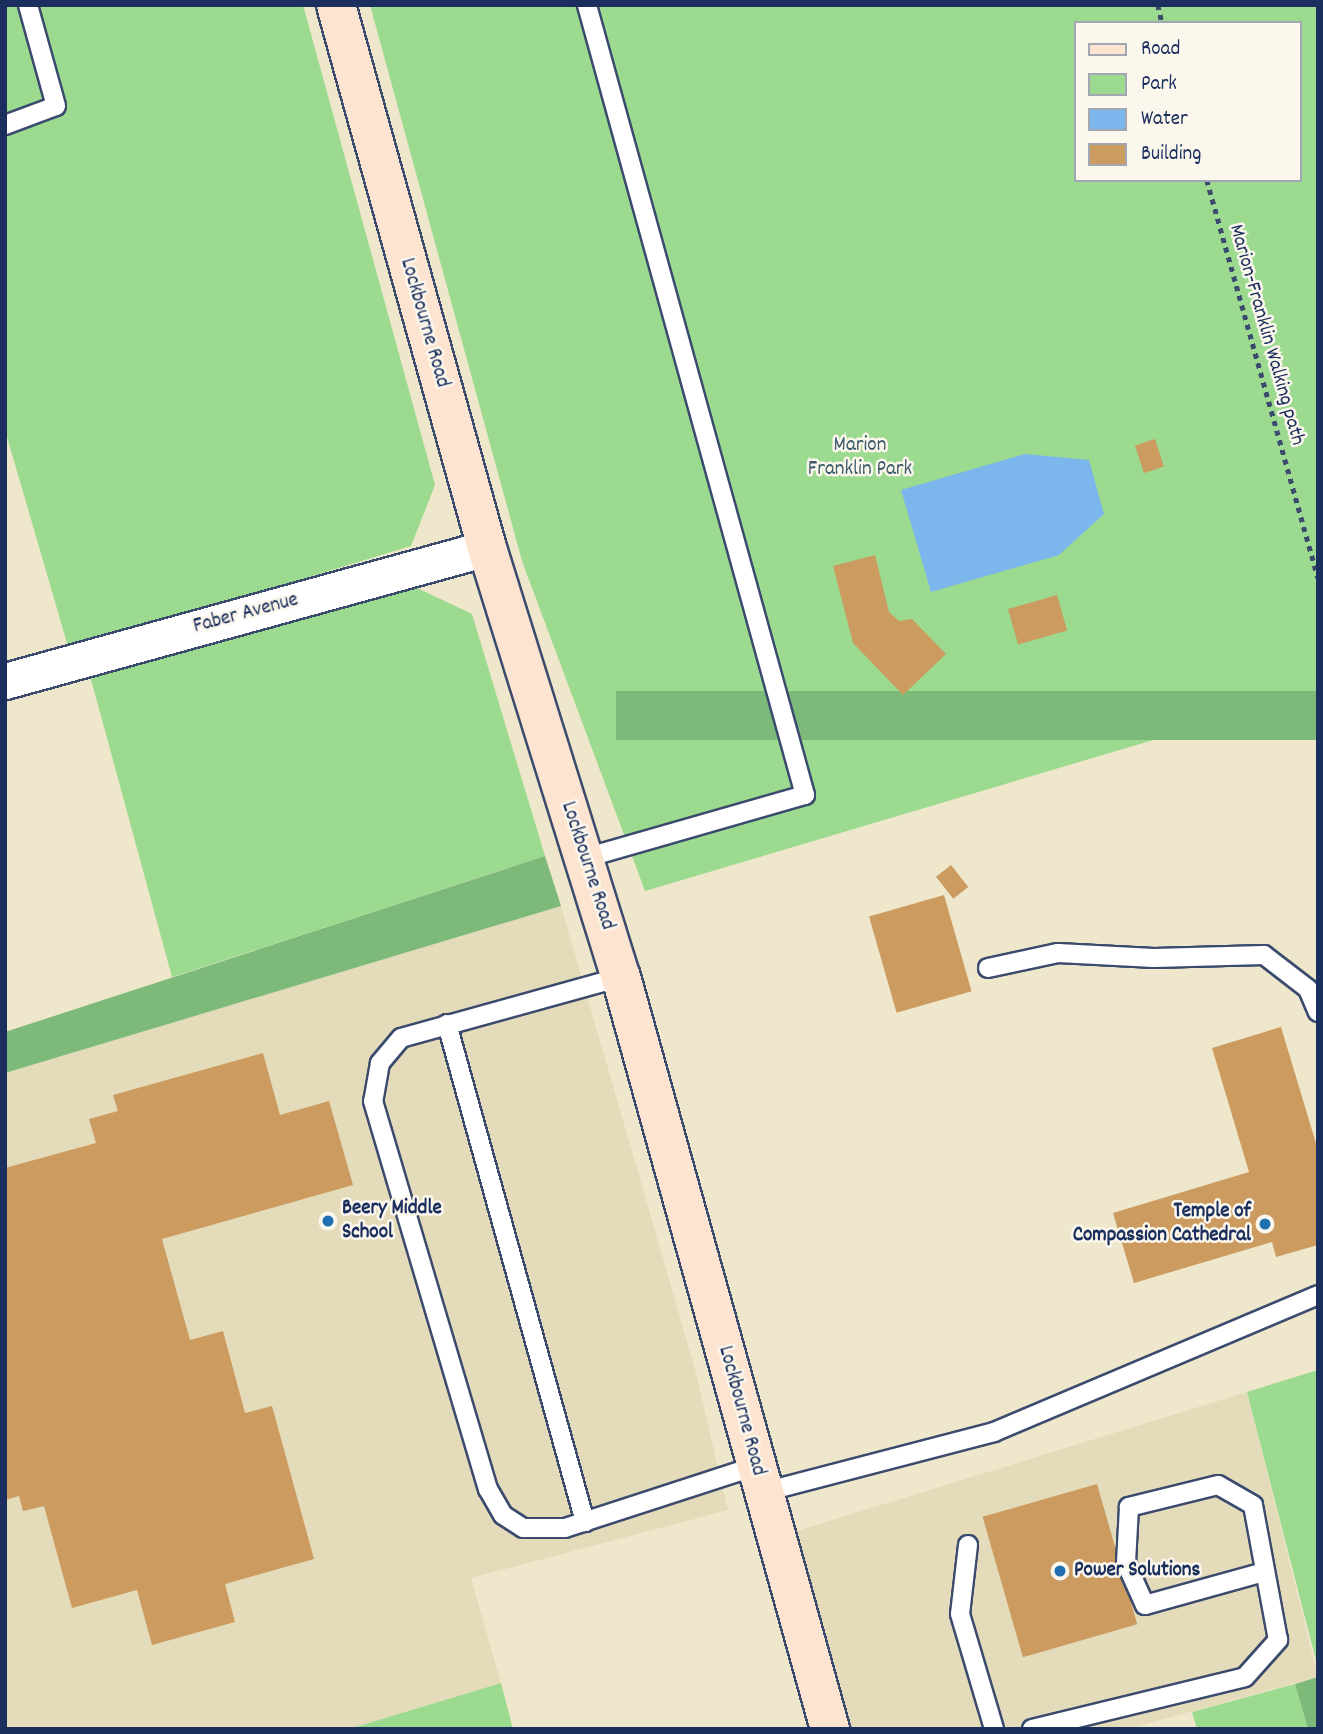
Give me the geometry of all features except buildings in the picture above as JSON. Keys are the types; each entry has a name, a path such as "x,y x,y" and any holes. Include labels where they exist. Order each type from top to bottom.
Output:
{"main road":[{"name":"Lockbourne Road","path":"336,5 487,548 621,977 830,1729"}],"street":[{"name":"Faber Avenue","path":"5,681 487,548"}],"lane":[{"path":"5,125 56,106 28,5"},
{"path":"584,858 805,795 587,5"},
{"path":"988,968 1058,953 1154,958 1264,955 1308,989 1318,1012"},
{"path":"621,977 401,1038 380,1063 373,1101 488,1489 503,1515 523,1528 565,1528 760,1479 994,1432 1318,1295"},
{"path":"447,1024 585,1522"},
{"path":"1032,1729 1245,1676 1278,1640 1253,1505 1218,1485 1129,1507 1126,1563 1145,1605 1264,1572"},
{"path":"968,1545 960,1614 994,1729"}],"path":[{"name":"Marion-Franklin Walking path","path":"1207,182 1318,578"}],"shaded area":[{"name":"Beery Middle School","path":"561,906 695,1369 728,1510 471,1578 501,1683 349,1729 5,1729 5,1073"},
{"path":"1247,1392 1318,1677 1127,1729 831,1729 774,1538"}],"green space":[{"path":"5,5 303,5 435,485 411,546 69,650 5,430"},
{"name":"Marion Franklin Park","path":"370,5 1318,5 1318,691 645,891 522,561"},
{"path":"415,587 472,614 545,856 172,977 89,672"},
{"path":"616,691 1318,691 1318,740 616,740"},
{"path":"545,856 561,906 5,1073 5,1032"},
{"path":"1318,1370 1318,1668 1247,1392"},
{"path":"1318,1677 1318,1729 1308,1729 1295,1684"},
{"path":"501,1683 513,1729 349,1729"},
{"path":"1295,1684 1308,1729 1197,1729 1192,1712"}],"water":[{"path":"1025,454 1089,460 1104,514 1059,555 931,592 901,490"}],"place":[{"name":"Beery Middle School","path":"328,1221"},
{"name":"Temple of Compassion Cathedral","path":"1265,1224"},
{"name":"Power Solutions","path":"1060,1571"}]}
